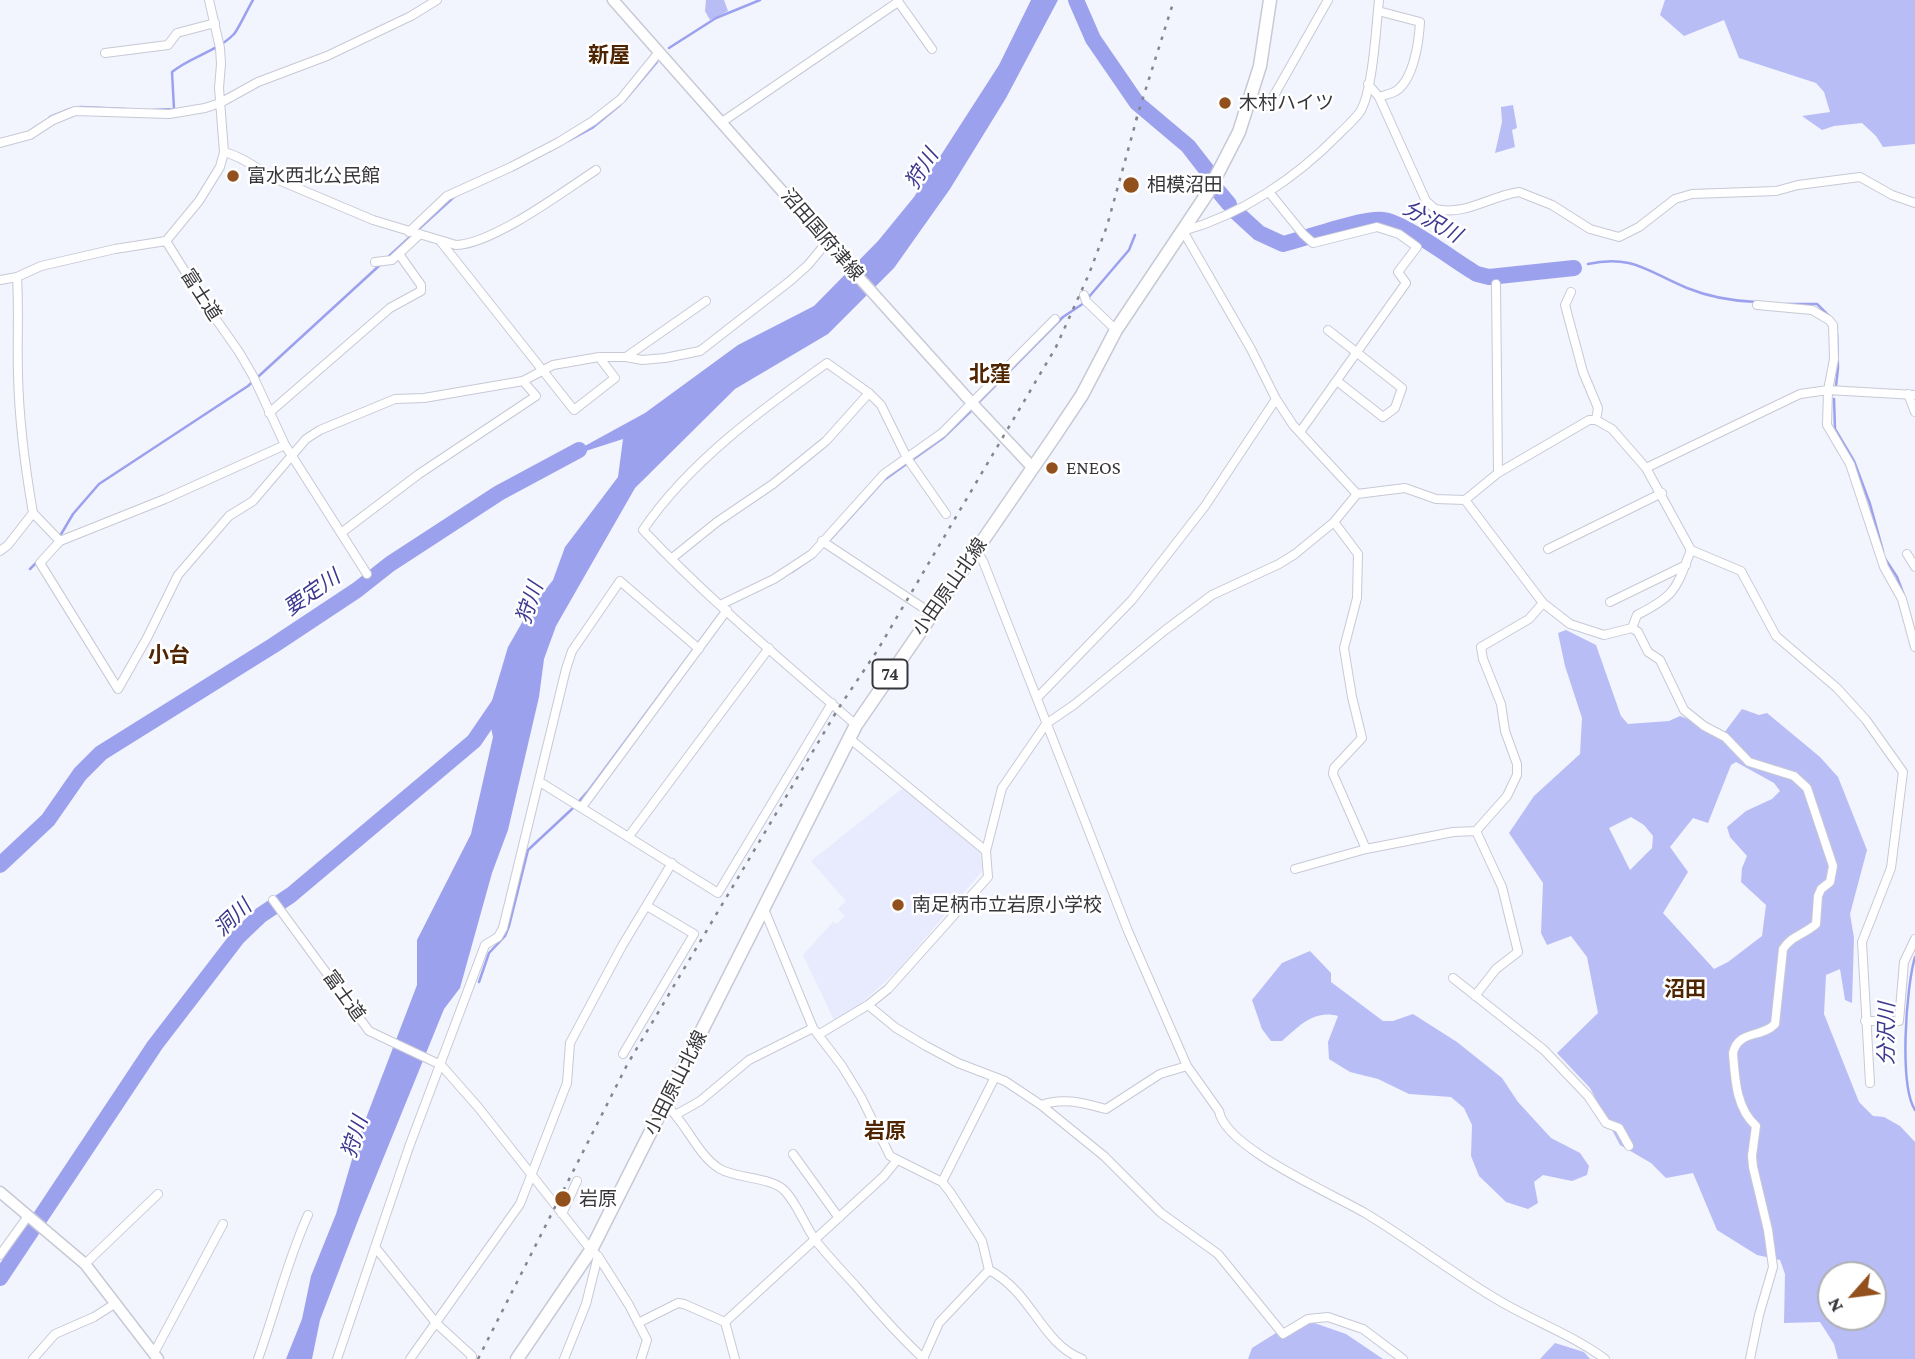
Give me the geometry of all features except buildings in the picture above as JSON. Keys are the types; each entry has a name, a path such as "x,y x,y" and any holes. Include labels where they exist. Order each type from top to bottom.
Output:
{"main road":[{"name":"沼田国府津線","path":"613,0 827,242 1033,468"},
{"name":"小田原山北線","path":"517,1359 594,1253 665,1104 856,725 1082,395 1116,330 1207,194 1239,132 1250,102 1260,66 1270,0"},
{"path":"0,1192 85,1264 153,1356"}],"street":[{"path":"0,280 17,277 41,266 115,249 166,241 199,201 219,167 224,152 219,44 209,0"},
{"path":"0,143 30,135 52,120 75,111 169,114 220,103 258,82 327,56 381,31 437,0"},
{"path":"1250,102 1268,106 1328,0"},
{"path":"1357,494 1300,432 1276,399 1251,349 1183,231 1201,226 1269,192 1307,166 1360,111 1368,84 1379,0"},
{"path":"722,122 897,1 932,49"},
{"path":"1378,11 1420,22 1418,52 1414,62 1397,90 1379,97"},
{"path":"105,53 168,45 177,33 215,23"},
{"path":"410,232 447,195 511,167 593,121 621,99 659,52"},
{"path":"1368,84 1379,97 1426,201 1435,209 1443,211 1469,208 1519,192 1552,205 1590,229 1619,236 1639,227 1675,200 1692,194 1776,191 1860,177 1892,195 1915,203"},
{"path":"224,152 239,156 276,179 373,220 441,242 469,244 536,211 596,170"},
{"path":"1269,192 1313,243 1377,228 1399,234 1417,247 1398,272 1406,283 1300,432"},
{"path":"375,262 392,260 420,234"},
{"name":"富士道","path":"166,241 239,352 285,445 367,575"},
{"path":"441,242 574,410 615,379 599,357"},
{"path":"285,445 165,499 60,541 40,563 118,689 178,575 229,516 253,501 306,439 320,430 395,400 424,398 523,381 553,365 599,357 642,360 665,358 700,351 790,281 827,242"},
{"path":"269,413 390,308 421,291 421,285 399,254"},
{"path":"17,277 18,372 23,457 33,513 60,541"},
{"path":"1496,285 1498,473"},
{"path":"1570,292 1565,305 1583,372 1598,408 1595,420"},
{"path":"1084,295 1086,301 1116,330"},
{"path":"626,357 706,301"},
{"path":"1757,305 1812,310 1829,320 1835,336 1828,390 1827,425 1850,464 1884,567 1902,599 1915,647"},
{"path":"582,807 699,649 723,608 795,567 812,554 884,474 942,433 1055,319"},
{"path":"1328,330 1402,388 1395,408 1383,417 1337,381"},
{"path":"856,725 723,608 643,530 656,510 747,422 827,363 869,393 881,405 907,458 946,514"},
{"path":"341,533 419,474 536,396 523,381"},
{"path":"1646,468 1800,394 1828,390 1912,395 1915,412"},
{"path":"671,559 826,442 869,393"},
{"path":"1037,698 1132,600 1205,506 1276,399"},
{"path":"677,1114 700,1101 749,1060 868,1005 888,989 988,877 986,851 1002,788 1046,724 1075,704 1164,631 1212,595 1279,564 1335,522 1357,494 1405,488 1436,499 1465,500 1498,473 1589,420 1595,420 1612,429 1646,468 1691,550 1741,571 1776,636 1838,688 1866,720 1903,772 1891,868 1862,942 1870,1083"},
{"path":"1548,549 1662,493"},
{"path":"1465,500 1544,603 1570,624 1587,630 1604,635 1632,628 1638,632 1648,652 1660,660 1684,710 1704,726 1725,737 1749,762 1794,776 1801,781 1807,789 1833,866 1830,881 1818,896 1816,924 1787,942 1780,957 1775,1024 1769,1030 1751,1033 1734,1045 1741,1104 1747,1118 1756,1126 1753,1167 1768,1230 1773,1267 1750,1359"},
{"path":"0,551 8,545 33,513"},
{"path":"1335,522 1358,554 1357,598 1344,648 1362,738 1334,768 1333,774 1366,849"},
{"path":"822,541 931,613"},
{"path":"975,549 983,561 1128,931 1187,1066 1219,1111 1220,1118 1273,1165 1365,1213 1481,1290 1605,1359"},
{"path":"1632,628 1637,615 1656,605 1675,589 1691,550"},
{"path":"1907,554 1915,567"},
{"path":"1610,602 1686,565"},
{"path":"337,1359 440,1064 485,945 498,937 503,928 572,651 620,581 699,649"},
{"path":"1295,869 1366,849 1453,832 1476,831 1507,796 1517,775 1517,764 1505,731 1501,704 1481,647 1529,620 1544,603"},
{"path":"629,836 769,648"},
{"path":"540,782 718,893 832,704"},
{"path":"849,738 986,851"},
{"path":"1475,996 1496,969 1518,952 1502,887 1476,831"},
{"path":"410,1359 480,1257 512,1218 567,1083 570,1043 672,863"},
{"name":"富士道","path":"273,900 369,1031 440,1064 478,1107 594,1253 638,1323"},
{"path":"623,1054 694,934 647,906"},
{"path":"764,909 816,1031 861,1097 890,1156 942,1182 982,1241 989,1270 1003,1278 1020,1294 1060,1348 1082,1359"},
{"path":"1865,1021 1899,1021 1904,962 1915,939"},
{"path":"1453,978 1544,1050 1588,1096 1606,1123 1619,1128 1629,1146"},
{"path":"868,1005 896,1028 926,1046 958,1063 1005,1081 1041,1105 1104,1156 1161,1213 1218,1254 1283,1334 1308,1319 1328,1317 1363,1329 1403,1359"},
{"path":"1041,1105 1054,1100 1073,1100 1106,1109 1160,1074 1187,1066"},
{"path":"942,1182 995,1077"},
{"path":"665,1104 677,1114 692,1138 720,1169 785,1190 815,1240 923,1359 939,1323 989,1270"},
{"path":"793,1154 839,1218"},
{"path":"725,1322 884,1176 897,1160"},
{"path":"562,1214 578,1181"},
{"path":"85,1264 158,1194"},
{"path":"258,1359 308,1215"},
{"path":"0,1255 28,1216"},
{"path":"153,1356 223,1224"},
{"path":"375,1247 436,1323 472,1356 471,1359"},
{"path":"564,1359 586,1304 594,1253"},
{"path":"33,1359 55,1334 94,1317 116,1303"},
{"path":"641,1359 647,1344 638,1323 677,1303 725,1322"},
{"path":"725,1322 735,1359"}],"shaded area":[{"path":"706,0 724,0 728,11 710,20 705,11"},
{"path":"1031,0 1058,0 1006,98 950,189 894,268 828,334 735,389 635,488 556,626 544,659 539,697 508,830 492,873 460,988 444,1009 359,1218 320,1320 312,1359 286,1359 302,1319 311,1276 336,1214 358,1139 417,985 417,940 471,834 493,737 488,714 508,647 528,612 553,580 565,547 618,477 623,439 561,459 645,413 738,345 814,306 878,241 914,197 999,65"},
{"path":"1665,0 1915,0 1915,144 1883,147 1862,123 1822,130 1802,116 1830,112 1824,92 1816,83 1739,58 1724,20 1684,36 1660,15"},
{"path":"1513,105 1517,128 1512,130 1515,147 1495,153 1502,122 1501,107"},
{"path":"1566,630 1596,645 1621,716 1628,724 1669,721 1680,716 1724,733 1742,709 1759,715 1767,713 1820,757 1838,777 1867,850 1850,914 1854,938 1852,1003 1845,1000 1840,969 1826,975 1824,1014 1859,1102 1873,1116 1884,1117 1900,1126 1915,1142 1915,1359 1838,1359 1834,1344 1826,1331 1887,1331 1887,1261 1817,1261 1817,1322 1784,1323 1785,1274 1780,1260 1757,1255 1717,1230 1693,1173 1666,1178 1651,1163 1620,1145 1590,1088 1557,1053 1598,1013 1587,957 1571,936 1547,945 1541,933 1543,883 1509,833 1534,796 1580,754 1582,718 1565,666 1558,633","holes":["1736,762 1774,783 1780,791 1772,799 1746,811 1727,827 1730,837 1747,856 1742,868 1741,882 1766,905 1762,936 1728,962 1714,969 1663,913 1688,872 1670,847 1693,818 1708,823 1731,765","1631,817 1644,825 1653,836 1652,848 1630,870 1609,828"]},
{"name":"南足柄市立岩原小学校","path":"903,788 980,852 983,870 897,971 857,1007 834,1020 803,955 833,922 837,924 845,916 838,909 846,901 811,861"},
{"path":"1310,951 1331,973 1331,982 1383,1021 1393,1021 1413,1014 1457,1042 1502,1078 1518,1102 1551,1138 1580,1153 1589,1166 1587,1175 1572,1181 1543,1175 1534,1182 1538,1203 1528,1209 1506,1202 1479,1176 1471,1156 1472,1125 1464,1108 1451,1097 1409,1094 1378,1079 1350,1072 1329,1059 1328,1042 1338,1016 1329,1014 1314,1017 1282,1041 1271,1041 1262,1029 1252,1000 1282,963"},
{"path":"1300,1318 1346,1334 1383,1359 1248,1359 1252,1348"},
{"path":"1555,1343 1584,1352 1590,1359 1540,1359"}],"waterway":[{"path":"153,110 174,109 172,72 227,40 236,32 253,0"},
{"path":"669,48 716,18 760,0"},
{"name":"分沢川","path":"1076,0 1093,39 1137,103 1188,146 1209,173"},
{"path":"625,100 657,62"},
{"path":"568,141 592,128 620,105"},
{"path":"80,107 126,109"},
{"path":"50,117 70,109"},
{"path":"513,170 553,149"},
{"name":"分沢川","path":"1219,192 1229,204"},
{"path":"388,257 455,196"},
{"name":"分沢川","path":"1236,212 1259,233 1283,244 1348,225 1383,220 1404,228 1477,274 1489,277 1574,268"},
{"path":"1088,298 1129,250 1135,235"},
{"name":"分沢川","path":"1588,264 1617,261 1628,263 1704,294 1729,300 1756,302"},
{"path":"60,536 73,514 99,484 248,386 381,264"},
{"path":"977,404 1063,317 1084,303"},
{"name":"分沢川","path":"1787,304 1817,304 1831,318"},
{"name":"分沢川","path":"1836,386 1837,334"},
{"name":"分沢川","path":"1834,399 1835,429 1854,461 1883,551"},
{"path":"829,541 884,480 943,438 973,409"},
{"name":"要定川","path":"0,865 48,820 80,774 101,753 274,645 357,590 390,564 499,493 579,450"},
{"name":"分沢川","path":"1884,557 1897,577 1905,598"},
{"path":"792,572 812,558"},
{"path":"30,569 37,562"},
{"path":"479,982 489,953 505,936 509,926 528,850 589,790 722,611"},
{"name":"洞川","path":"0,1278 155,1045 238,937 261,915 291,895 474,741 500,703"},
{"name":"分沢川","path":"1915,957 1909,990 1906,1035 1907,1080 1915,1110"}],"railway":[{"path":"1136,120 1174,0"},
{"path":"478,1359 627,1065 838,709 877,651 1056,347 1107,226 1138,114"}],"place":[{"name":"木村ハイツ","path":"1225,103"},
{"name":"富水西北公民館","path":"233,176"},
{"name":"相模沼田","path":"1131,185"},
{"name":"ENEOS","path":"1052,468"},
{"name":"南足柄市立岩原小学校","path":"898,905"},
{"name":"岩原","path":"563,1199"}],"district":[{"name":"新屋","path":"609,56"},
{"name":"北窪","path":"990,375"},
{"name":"小台","path":"169,656"},
{"name":"沼田","path":"1685,990"},
{"name":"岩原","path":"885,1132"}],"water label":[{"name":"狩川","path":"922,169"},
{"name":"狩川","path":"530,603"},
{"name":"狩川","path":"355,1137"}]}
